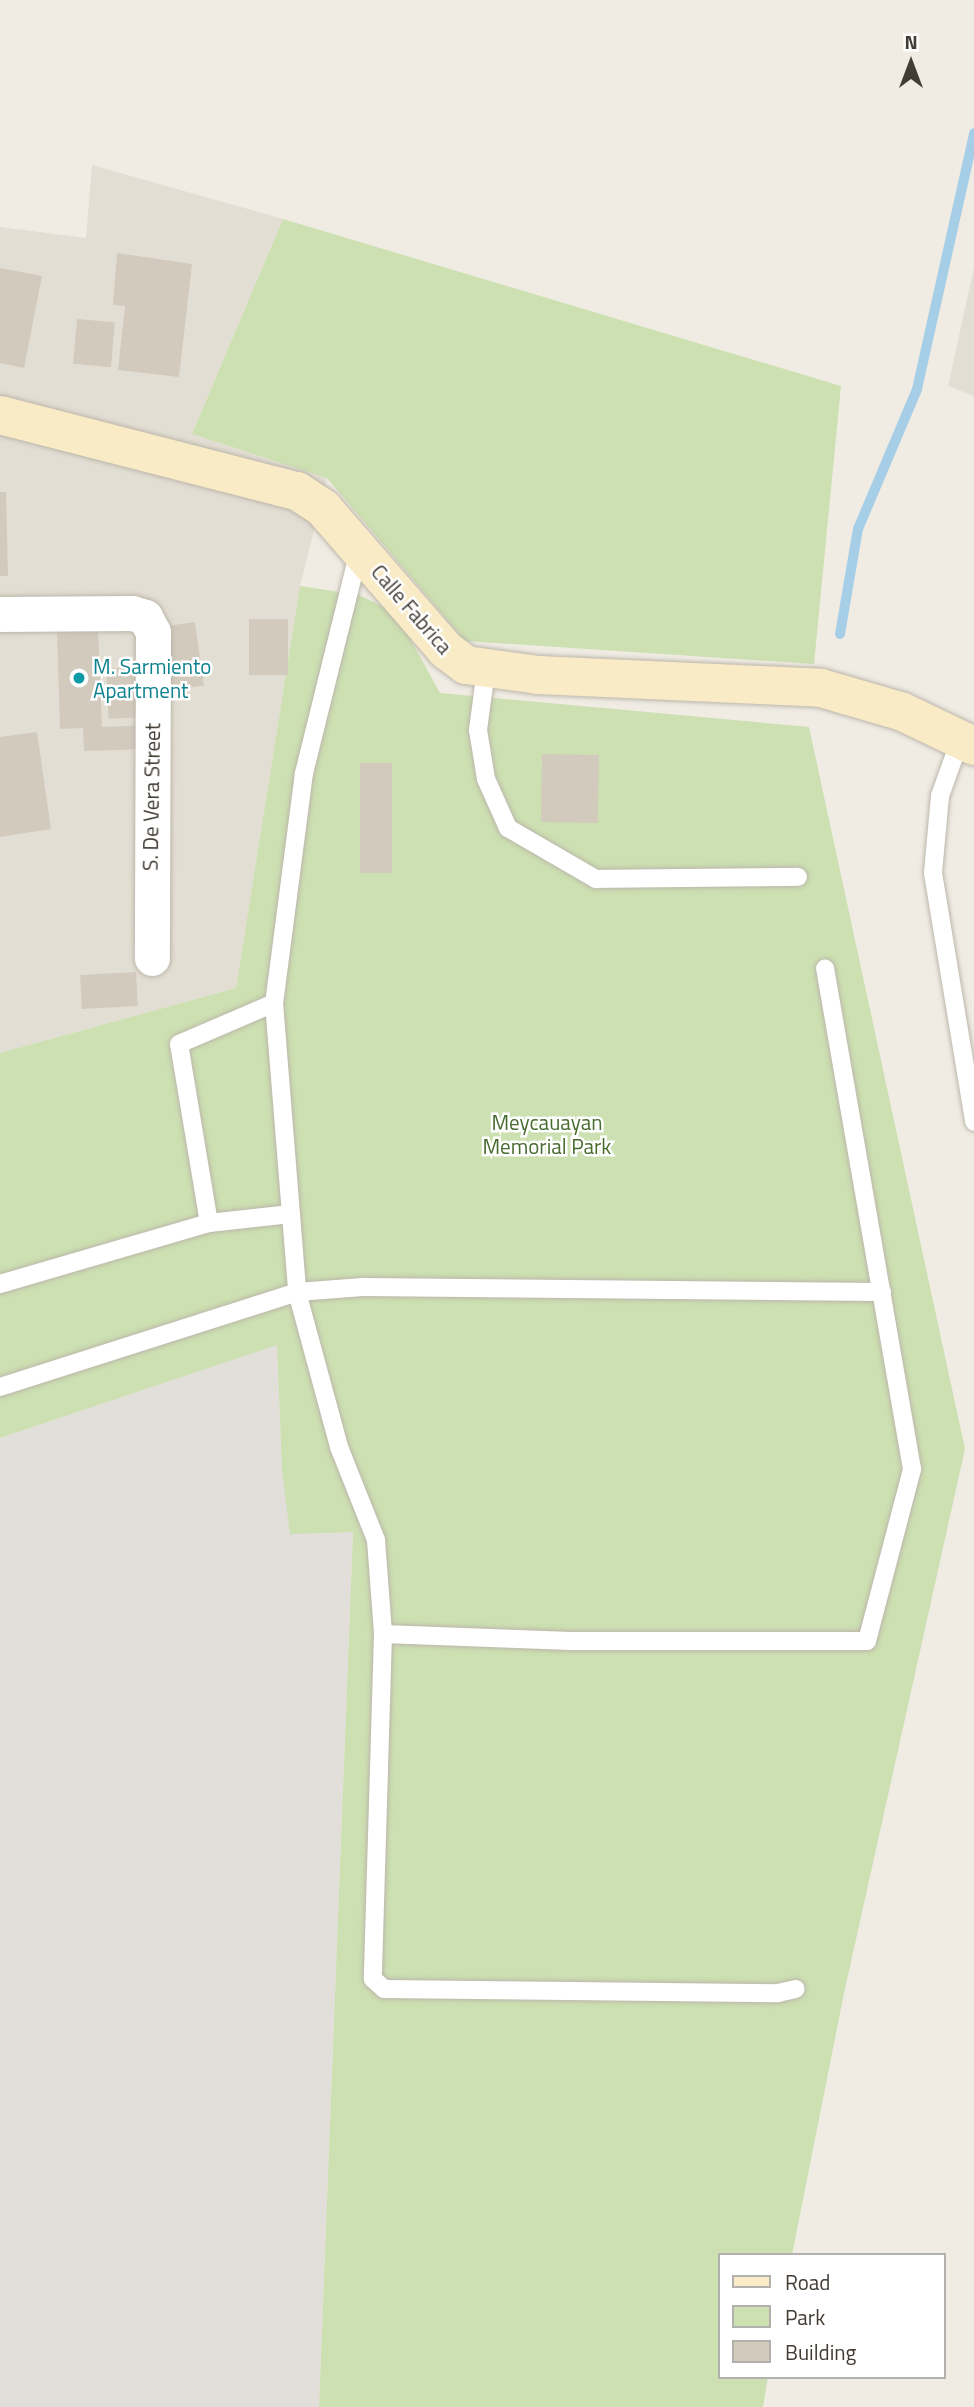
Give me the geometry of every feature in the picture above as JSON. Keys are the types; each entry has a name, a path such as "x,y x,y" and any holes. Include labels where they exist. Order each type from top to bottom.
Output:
{"street":[{"name":"Calle Fabrica","path":"0,415 297,491 323,508 446,650 466,666 485,670 821,688 903,712 967,743"},
{"name":"S. De Vera Street","path":"0,614 132,612 145,617 153,632 152,958"}],"lane":[{"path":"360,548 304,773 274,1003 297,1292 339,1447 376,1540 383,1634 370,1963 373,1979 384,1989 778,1993 796,1989"},
{"path":"485,670 478,730 486,779 508,828 596,879 798,877"},
{"path":"967,743 940,796 933,873 974,1122"},
{"path":"383,1634 571,1641 867,1642 912,1469 825,968"},
{"path":"209,1223 178,1044 274,1003"},
{"path":"0,1284 209,1223 291,1214"},
{"path":"0,1387 297,1292 363,1287 883,1292"}],"shaded area":[{"path":"92,165 283,219 192,434 327,478 300,586 236,988 0,1053 0,227 86,238"},
{"path":"974,267 974,396 948,386"},
{"path":"277,1344 282,1470 353,1531 319,2407 0,2407 0,1438"}],"green space":[{"path":"283,219 841,386 814,664 465,641 327,478 192,434"},
{"name":"Meycauayan Memorial Park","path":"300,586 359,595 396,613 440,693 809,727 965,1449 843,1998 792,2253 718,2253 718,2379 768,2379 763,2407 319,2407 353,1532 290,1534 282,1470 277,1345 0,1438 0,1053 236,988"}],"building":[{"path":"117,253 192,264 179,377 118,370 125,306 113,305"},
{"path":"0,268 42,276 24,368 0,363"},
{"path":"77,319 115,322 111,367 73,364"},
{"path":"0,492 6,492 8,576 0,576"},
{"path":"249,619 288,619 288,675 249,675"},
{"path":"195,622 204,685 170,690 161,627"},
{"name":"M. Sarmiento Apartment","path":"98,628 102,727 148,725 149,749 84,751 83,728 60,729 57,630"},
{"path":"141,667 144,717 109,719 106,669"},
{"path":"37,732 51,829 0,837 0,737"},
{"path":"542,754 599,755 598,823 541,822"},
{"path":"360,763 392,763 392,873 360,873"},
{"path":"136,972 138,1006 82,1009 80,975"}],"waterway":[{"path":"840,634 858,529 917,389 974,133"}],"place":[{"name":"M. Sarmiento Apartment","path":"79,678"}]}
